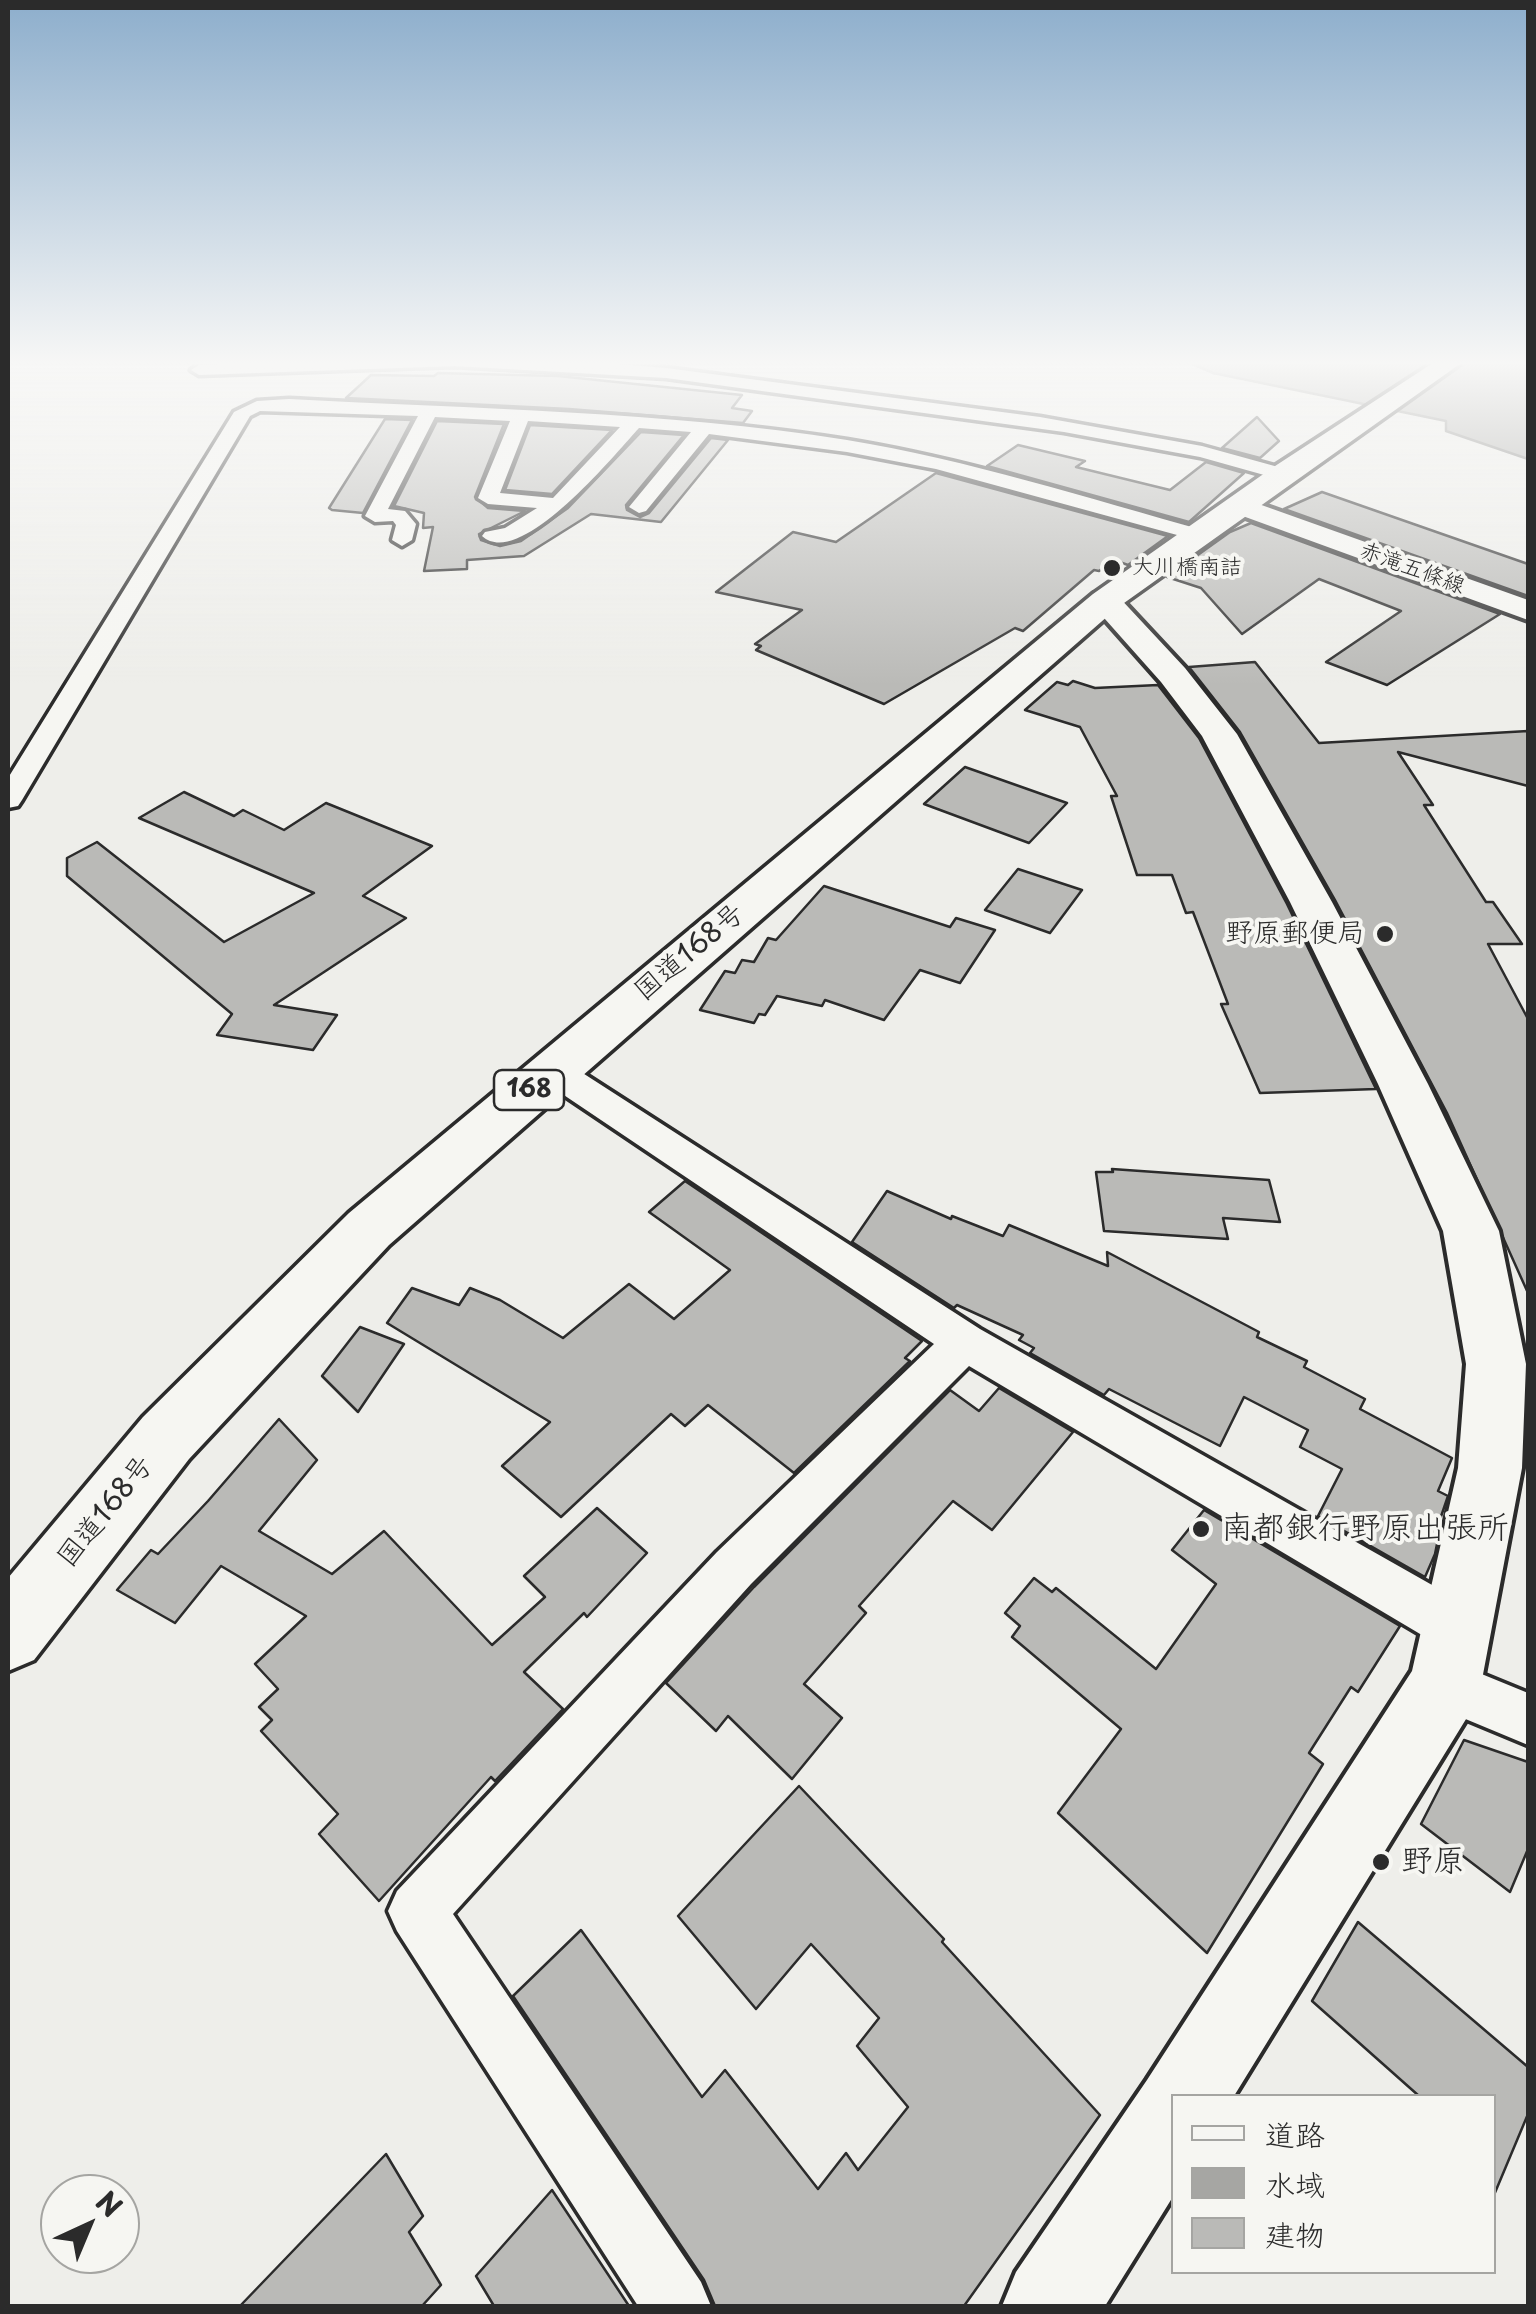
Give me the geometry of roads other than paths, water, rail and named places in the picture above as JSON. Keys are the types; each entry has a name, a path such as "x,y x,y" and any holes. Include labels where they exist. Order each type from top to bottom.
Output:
{"highway":[{"name":"国道168号","path":"8,1634 179,1424 370,1230 552,1070 1105,601 1291,469"}],"street":[{"path":"8,800 208,469"},
{"path":"399,469 375,516 398,516 406,524 402,540"},
{"path":"499,469 488,498 558,504"},
{"path":"492,536 510,534 558,504 591,469"},
{"path":"639,507 671,469"},
{"path":"941,469 1199,535"},
{"path":"1273,469 1286,472"},
{"name":"赤滝五條線","path":"1239,506 1528,611"},
{"path":"1105,601 1219,734 1387,1051 1471,1231 1496,1364 1490,1468 1452,1657 1185,2094"},
{"path":"552,1070 1452,1657 1528,1719"},
{"path":"677,2306 417,1911 734,1568 965,1342"},
{"path":"1050,2306 1171,2117"}],"place":[{"name":"大川橋南詰","path":"1112,568"},
{"name":"野原郵便局","path":"1385,934"},
{"name":"南都銀行野原出張所","path":"1201,1529"},
{"name":"野原","path":"1381,1862"}]}
